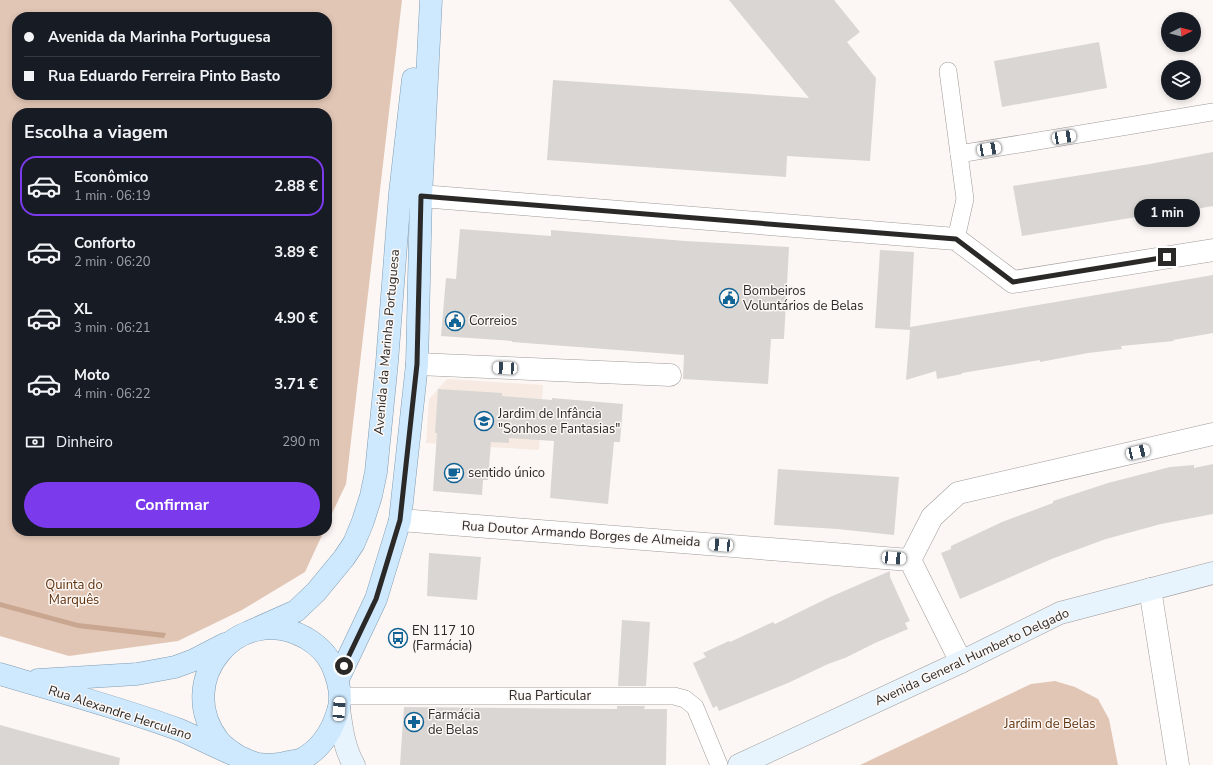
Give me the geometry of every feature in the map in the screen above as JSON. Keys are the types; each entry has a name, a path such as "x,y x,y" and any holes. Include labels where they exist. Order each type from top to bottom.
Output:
{"main road":[{"name":"Avenida da Marinha Portuguesa","path":"251,631 296,611 316,592 344,558 354,543 364,521 371,496 376,472 387,362 400,193 422,0"},
{"name":"Avenida da Marinha Portuguesa","path":"339,695 376,599 400,520 417,364 421,196 431,0"},
{"name":"Avenida General Humberto Delgado","path":"739,765 961,662 1060,613 1213,573"},
{"name":"Rua Alexandre Herculano","path":"0,674 174,728 238,756 259,764 281,765 302,759 319,746 332,729 339,695 329,659 314,643 295,632 273,628 251,631 232,641 216,657 206,678 203,700 208,722 220,742 238,756"},
{"path":"22,681 137,674 175,667 194,660 232,641"},
{"path":"339,695 343,737 349,757 354,765"},
{"path":"281,765 286,765"}],"street":[{"path":"421,196 956,239 1013,282 1213,250"},
{"path":"417,364 670,375"},
{"path":"961,662 910,560 932,517 958,493 1213,434"},
{"name":"Rua Doutor Armando Borges de Almeida","path":"400,520 910,560"},
{"path":"1150,589 1178,765"}],"lane":[{"path":"948,71 965,199 956,239"},
{"path":"959,154 1213,112"},
{"name":"Rua Particular","path":"339,695 674,696 685,699 695,707 719,765"}],"shaded area":[{"name":"Jardim de Infância \"Sonhos e Fantasias\"","path":"447,379 543,385 539,450 426,443 429,399"},
{"path":"0,602 78,623 166,633 164,638 78,628 0,607"}],"green space":[{"name":"Quinta do Marquês","path":"0,0 402,0 346,484 332,513 332,108 12,108 12,536 322,536 305,572 242,610 178,641 69,656 0,636"},
{"name":"Jardim de Belas","path":"1055,681 1075,687 1098,699 1109,719 1118,765 860,765 1031,684"}],"building":[{"path":"729,0 834,0 860,32 847,42 876,78 870,161 787,156 786,177 547,160 553,80 809,98"},
{"path":"1099,42 1107,88 1002,107 994,61"},
{"path":"1213,152 1213,206 1184,211 1184,209 1022,236 1013,186 1150,164"},
{"path":"460,229 551,236 551,230 685,241 789,247 784,339 771,339 768,384 683,379 684,355 441,336 446,278 456,279"},
{"path":"880,250 914,252 910,327 1213,275 1213,333 1173,340 1174,341 1121,346 1122,349 1088,353 1040,362 1040,360 962,373 937,379 936,371 906,380 910,330 875,328"},
{"path":"438,389 502,393 502,396 552,400 552,398 623,404 620,442 614,442 608,504 550,498 554,441 509,438 509,443 491,442 488,480 483,480 482,495 433,491"},
{"path":"1213,464 1213,514 1161,524 1106,539 1054,558 960,599 941,553 951,549 951,546 1002,522 1053,503 1053,501 1108,483 1170,467 1194,465 1194,468"},
{"path":"778,469 899,477 894,535 837,529 774,525"},
{"path":"429,553 481,557 477,600 427,596"},
{"path":"890,571 890,577 910,621 905,623 908,629 788,683 719,711 717,706 713,708 693,663 706,657 703,653 773,622 775,624 828,598"},
{"path":"622,620 650,622 646,686 618,686"},
{"path":"617,706 645,706 644,709 667,709 666,765 400,765 404,707 617,709"},
{"path":"0,725 120,758 119,765 0,765"}],"place":[{"name":"Bombeiros Voluntários de Belas","path":"729,298"},
{"name":"Correios","path":"455,321"},
{"name":"Jardim de Infância \"Sonhos e Fantasias\"","path":"484,421"},
{"name":"sentido único","path":"454,473"},
{"name":"EN 117 10 (Farmácia)","path":"398,638"},
{"name":"Farmácia de Belas","path":"414,722"}],"route":[{"path":"344,666 376,599 400,520 417,364 421,196 956,239 1013,282 1167,257"}]}
